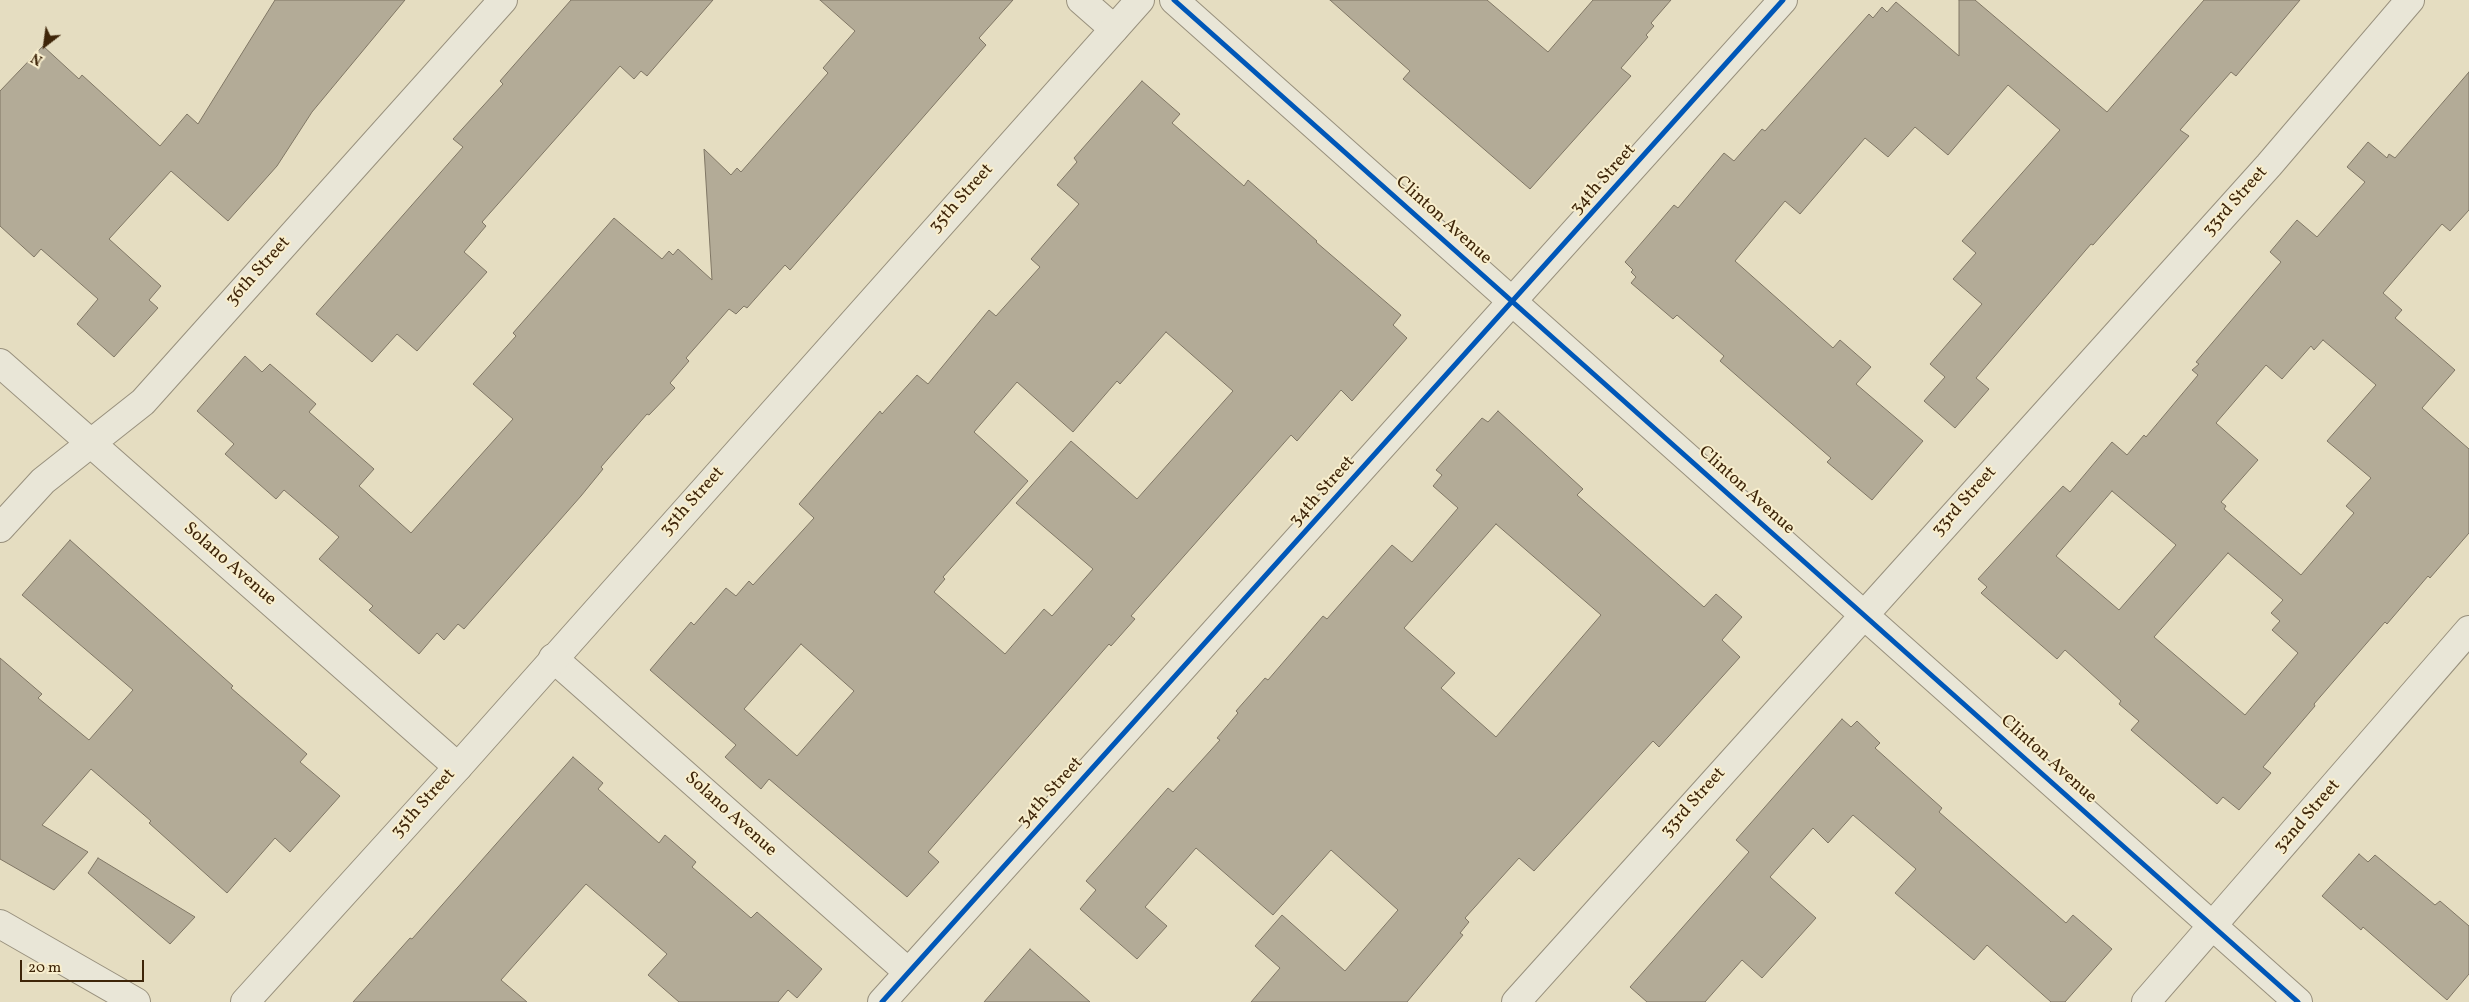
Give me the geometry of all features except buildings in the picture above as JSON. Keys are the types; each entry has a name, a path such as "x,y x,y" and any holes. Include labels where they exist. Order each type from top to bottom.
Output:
{"street":[{"name":"36th Street","path":"0,528 43,482 143,402 503,0"},
{"path":"1081,0 1114,29"},
{"name":"35th Street","path":"245,1002 458,767 1140,0"},
{"name":"Clinton Avenue","path":"1174,0 2298,1002"},
{"name":"34th Street","path":"882,1002 1783,0"},
{"name":"33rd Street","path":"1516,1002 2269,165 2410,0"},
{"name":"Solano Avenue","path":"0,363 458,767"},
{"name":"32nd Street","path":"2146,1002 2469,630"},
{"name":"Solano Avenue","path":"553,658 908,972"},
{"path":"0,924 136,1002"}],"cycle path":[{"path":"1174,0 2298,1002"},
{"path":"882,1002 1783,0"}]}
